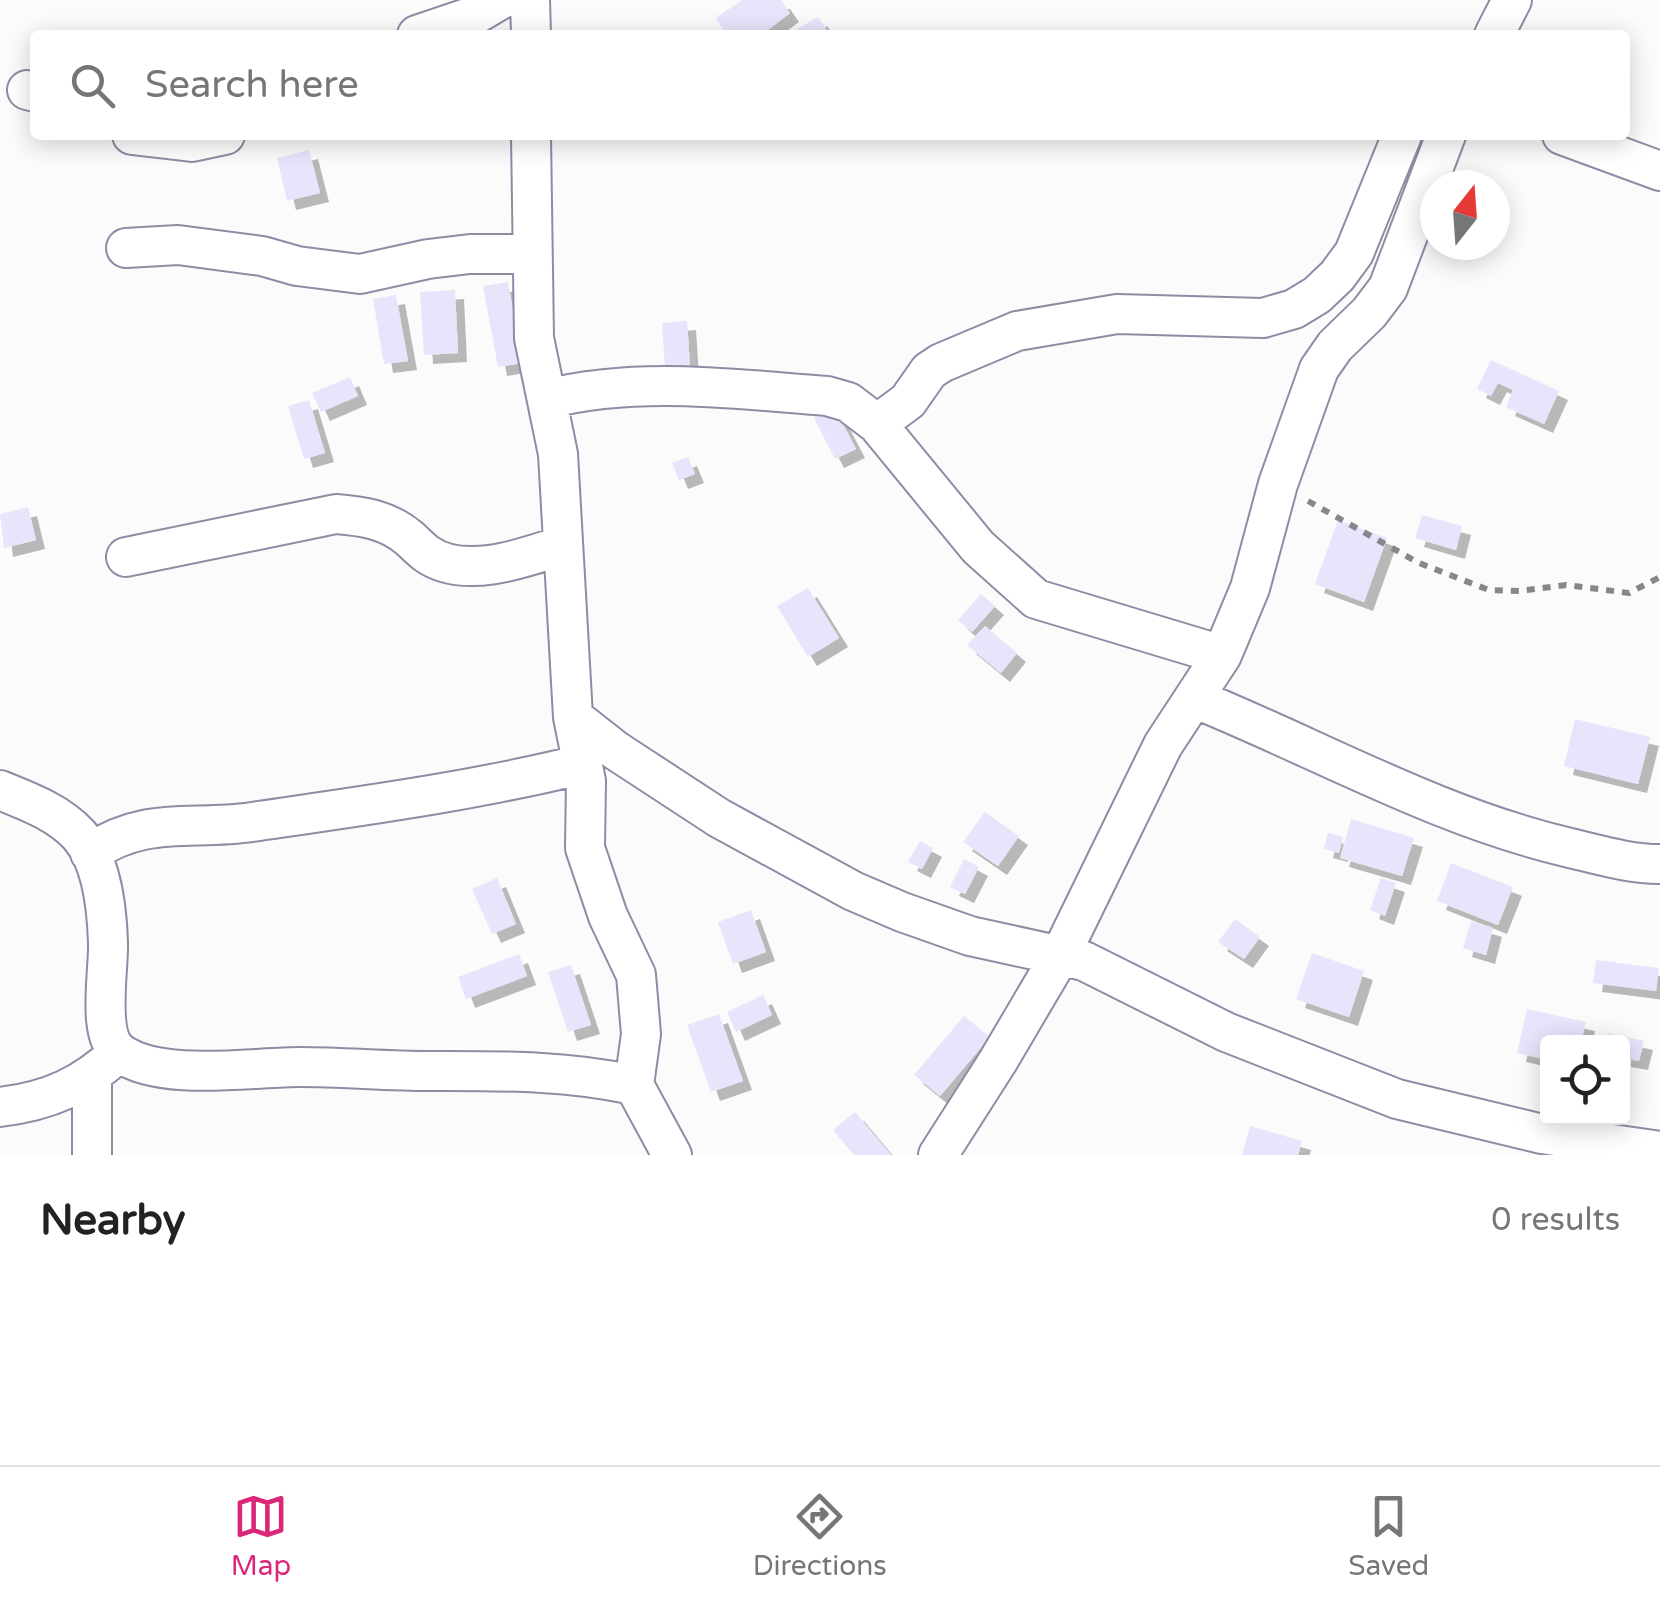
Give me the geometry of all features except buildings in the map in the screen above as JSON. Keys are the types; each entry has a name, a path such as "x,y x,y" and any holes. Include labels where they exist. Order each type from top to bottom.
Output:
{"street":[{"path":"432,30 473,16 500,0"},
{"path":"530,0 531,30"},
{"path":"1497,30 1512,0"},
{"path":"175,140 202,140"},
{"path":"530,140 535,351 558,454 574,717 586,801 585,848 608,916 636,975 641,1034 634,1085 672,1155"},
{"path":"877,424 908,402 929,371 1017,330 1117,314 1264,318 1294,310 1327,286 1354,253 1400,140"},
{"path":"938,1155 1061,954 1163,745 1222,655 1250,588 1278,484 1319,369 1388,288 1444,140"},
{"path":"1576,140 1660,171"},
{"path":"126,248 178,245 360,274 470,254 532,254"},
{"path":"547,399 633,386 827,396 848,402 877,424 978,547 1036,599 1222,655"},
{"path":"126,556 336,514 366,516 391,526 428,555 452,564 521,559 563,545"},
{"path":"1196,699 1480,823 1618,860 1660,864"},
{"path":"574,717 660,781 719,818 853,891 902,912 970,936 1061,954 1114,975 1226,1032 1397,1099 1542,1134 1660,1151"},
{"path":"90,853 113,837 172,824 245,823 582,764"},
{"path":"0,790 66,822 81,837 96,865 108,942 108,1033 92,1155"},
{"path":"0,1107 29,1104 105,1065 140,1064 186,1070 514,1070 600,1077 634,1085"}],"path":[{"path":"1278,484 1419,563 1489,590 1566,585 1629,593 1660,576"}]}
